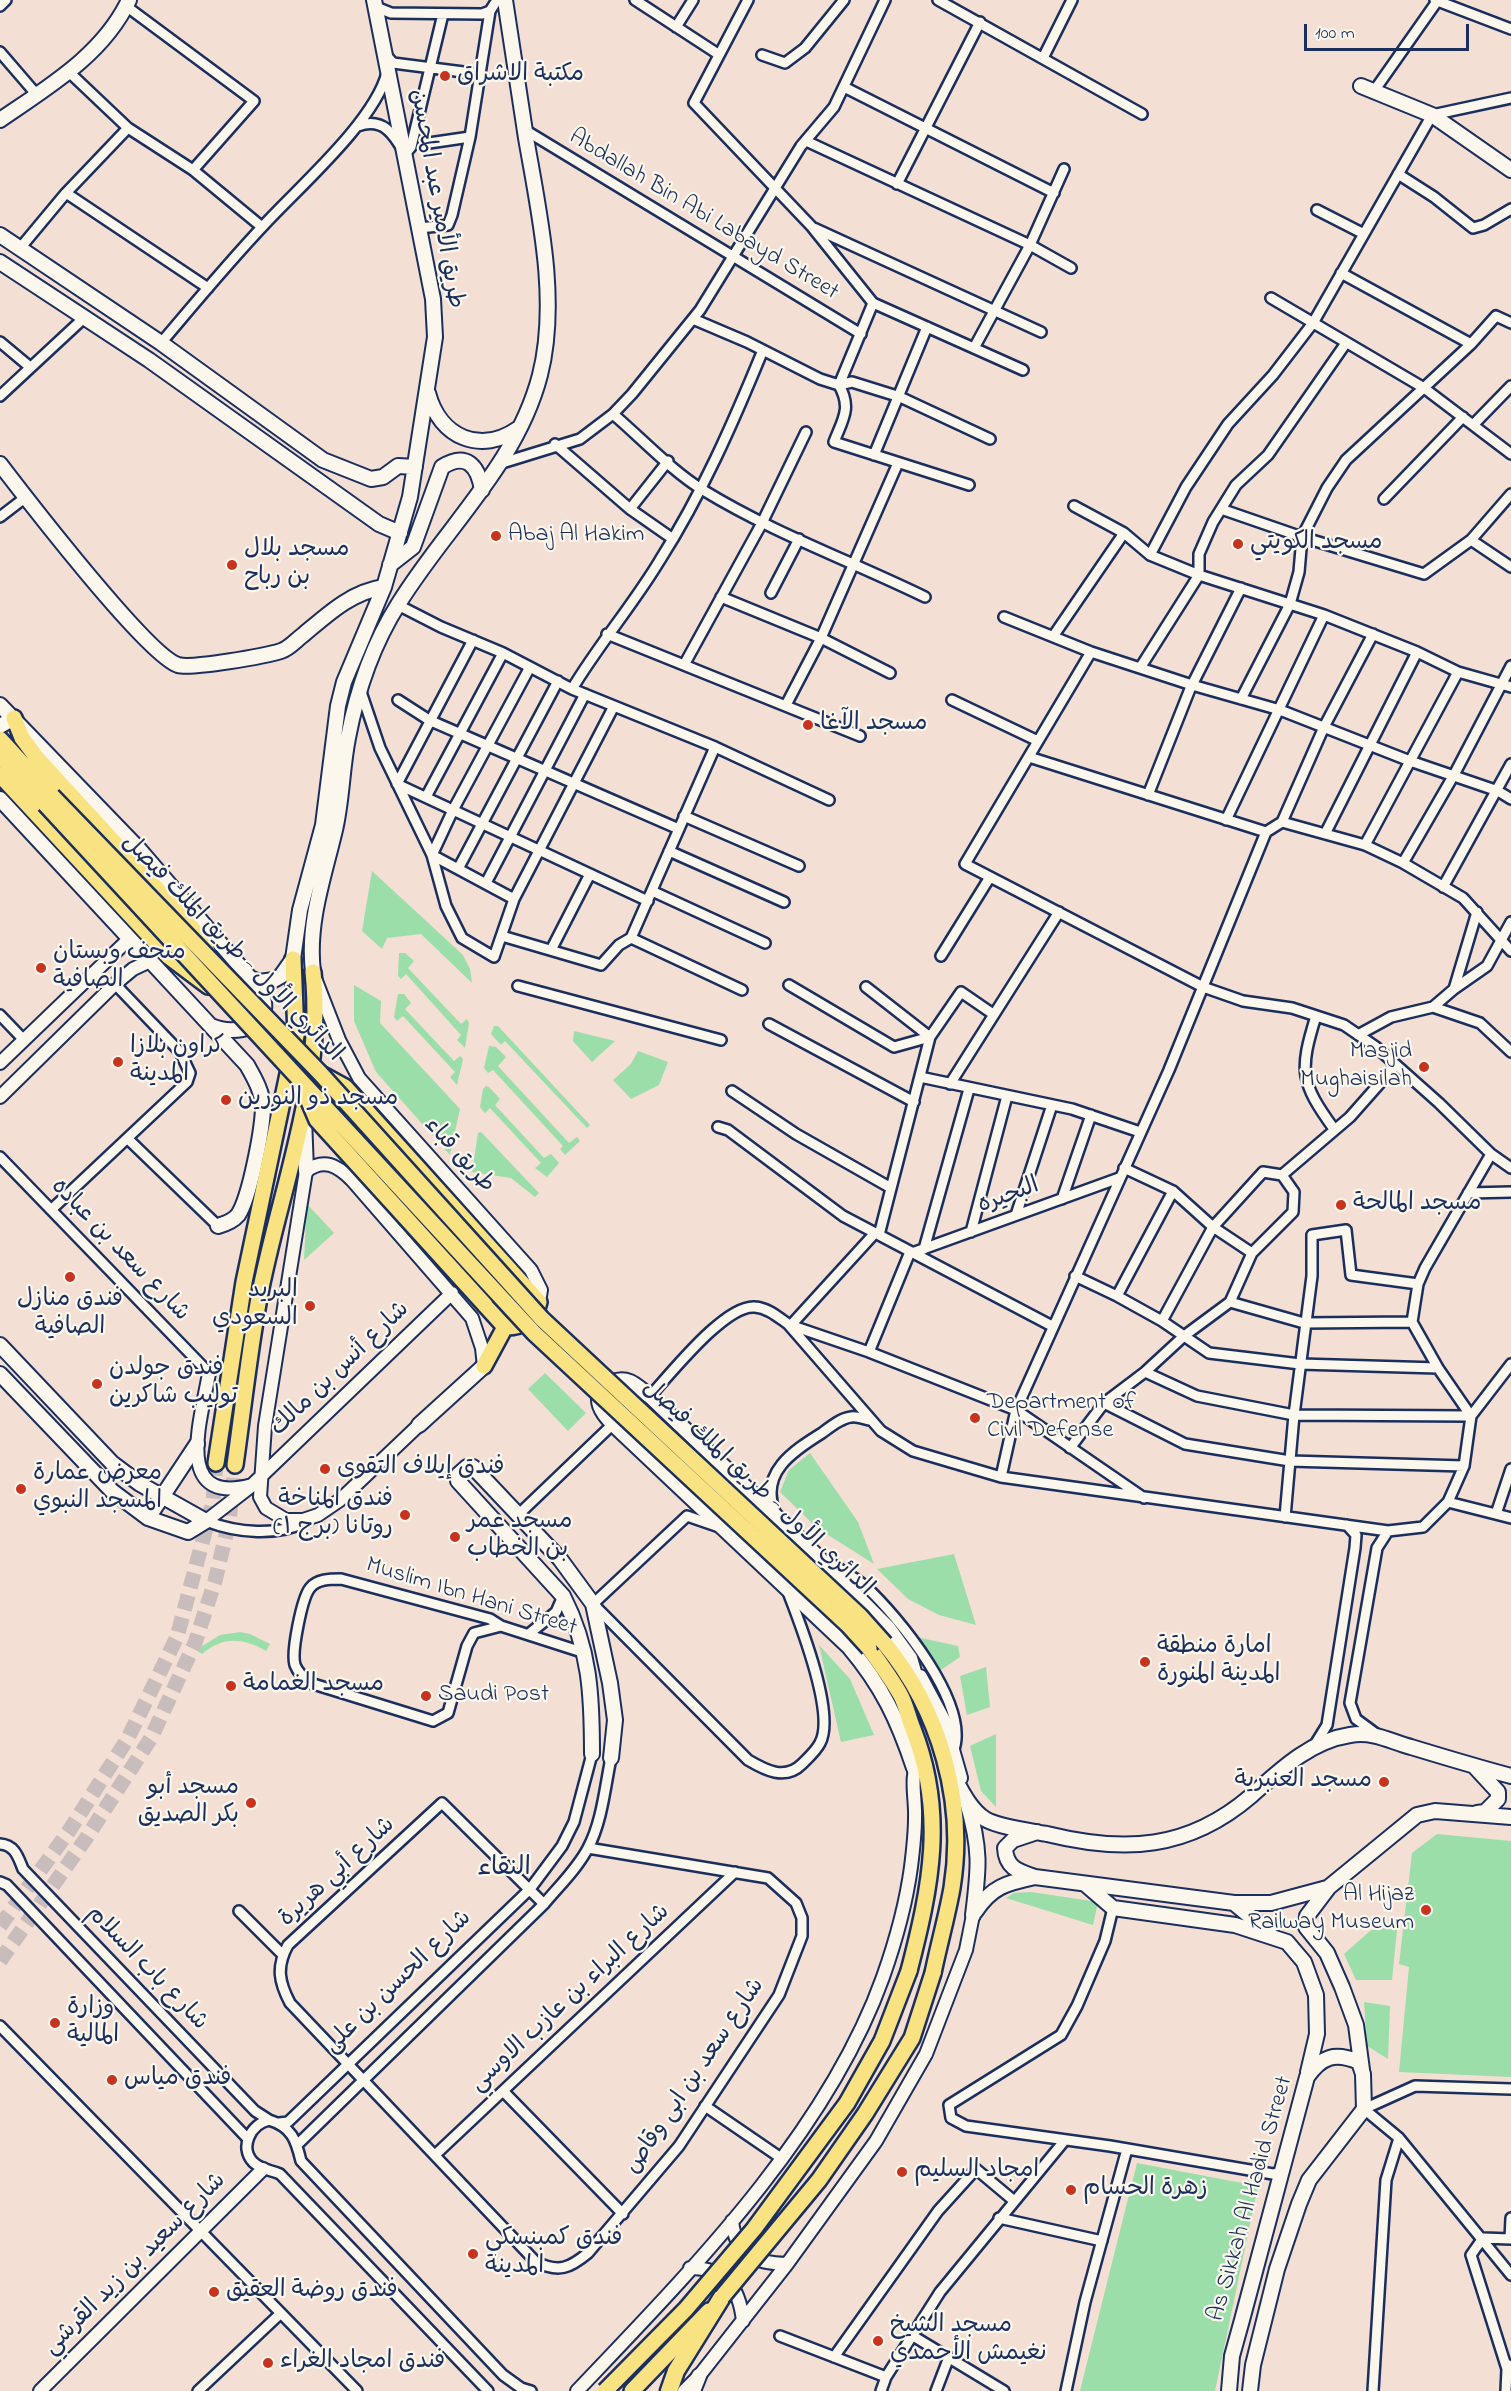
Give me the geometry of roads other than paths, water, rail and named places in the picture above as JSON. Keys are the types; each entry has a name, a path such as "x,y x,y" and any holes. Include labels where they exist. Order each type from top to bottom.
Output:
{"highway":[{"path":"669,2391 676,2372 722,2297"}],"main road":[{"path":"235,1465 259,1298 304,1108 314,1042 315,993 311,954 317,900 336,827 348,740 359,687 379,640 398,605 502,463 539,377 544,353 546,310 541,239 505,0"},
{"path":"0,120 70,73 119,20 128,3"},
{"name":"طريق الأمير عبد المحسن","path":"293,959 300,910 323,825 333,736 345,682 384,587 400,533 415,467 434,327 433,299 375,4"},
{"path":"1360,86 1432,115 1511,170"},
{"path":"0,235 161,343 323,460 371,479 383,477 399,466 415,467"},
{"path":"0,262 85,317 379,524 400,533"},
{"path":"427,388 436,415 461,436 489,442 505,438 519,428"},
{"path":"311,474 323,460"},
{"path":"390,565 413,547 442,467 453,461 465,461 473,465 477,470 482,490"},
{"path":"0,464 125,616 164,658 179,665 199,665 282,651 338,606 364,590 384,587"},
{"path":"0,705 139,849 262,995 264,1003 262,1015 254,1023 233,1031 211,1026 202,1019"},
{"path":"0,726 14,718"},
{"path":"14,718 22,738 37,758 191,926 220,971"},
{"name":"الدائري الأول - طريق الملك فيصل","path":"0,739 320,1073 542,1319 860,1616 905,1668 950,1758 955,1825 952,1886 933,1972 912,2038 865,2114 819,2180 722,2297 632,2391"},
{"name":"الدائري الأول - طريق الملك فيصل","path":"0,756 534,1333 870,1648 901,1696 923,1754 933,1811 933,1847 925,1909 909,1971 882,2041 847,2103 747,2238 686,2309 605,2391"},
{"path":"0,776 168,956 222,996"},
{"path":"0,798 247,1065 258,1082 263,1108 275,1142"},
{"path":"250,978 259,982 274,980 281,976 293,959"},
{"path":"216,1463 242,1293 296,1036 293,959"},
{"path":"300,1081 317,1120 505,1327 513,1328 525,1323 535,1313 539,1302 345,1087 320,1073"},
{"path":"218,1226 227,1224 238,1215 253,1168 263,1108"},
{"path":"304,1108 306,1171"},
{"path":"253,1168 275,1142"},
{"path":"419,1425 484,1366 505,1327"},
{"path":"0,1345 112,1463 162,1497 206,1521 188,1532 148,1518 112,1491 0,1374"},
{"path":"914,1768 898,1720 872,1674 849,1647 724,1528 609,1428 599,1398 604,1387 616,1380 628,1381 650,1396 870,1609 910,1658 944,1722 950,1758 975,1829 980,1859 973,1915"},
{"path":"148,1518 197,1444"},
{"path":"563,1596 458,1481 458,1475 467,1467 473,1467 560,1558 593,1604"},
{"name":"شارع الحسن بن على","path":"563,1596 585,1653 592,1694 592,1754"},
{"name":"شارع الحسن بن على","path":"593,1604 615,1720 611,1758"},
{"path":"910,1658 924,1706"},
{"path":"872,1674 901,1696"},
{"path":"967,1801 986,1820 1114,1846 1153,1845 1185,1835 1213,1822 1314,1746 1349,1735 1375,1733 1407,1746 1511,1776"},
{"path":"1473,1766 1498,1792 1498,1799 1485,1812 1474,1814"},
{"path":"1364,2109 1363,2074 1356,2025 1334,1966 1306,1926 1307,1916 1313,1905 1329,1887 1417,1815 1435,1811 1511,1817"},
{"path":"1037,1832 1013,1840 1005,1848 1006,1861 1013,1869 1035,1878 1234,1903 1271,1903 1329,1887"},
{"path":"973,1915 982,1900 1003,1884 1035,1878"},
{"path":"1085,1884 1113,1908 1235,1925 1282,1940 1306,1926"},
{"path":"1234,1903 1282,1940 1304,1962 1316,1995 1317,2034 1307,2077"},
{"name":"As Sikkah Al Hadid Street","path":"1229,2391 1232,2356 1307,2077 1316,2065 1336,2055 1359,2062 1363,2074"},
{"name":"As Sikkah Al Hadid Street","path":"1250,2391 1253,2365 1277,2269 1299,2204 1309,2180 1364,2109"},
{"path":"693,2391 699,2376"}],"street":[{"path":"0,6 6,0"},
{"path":"419,228 448,225 470,138 490,11 497,0"},
{"path":"676,27 693,0"},
{"path":"748,0 694,104 812,227 873,303 1023,370"},
{"path":"762,55 785,63 805,48 844,0"},
{"path":"502,463 555,444 580,439 613,414 693,319 806,141 834,107 885,0"},
{"path":"938,0 1142,114"},
{"path":"1043,58 1072,0"},
{"path":"1374,91 1437,0 1511,29"},
{"path":"639,1 718,54"},
{"path":"128,3 254,101 193,170"},
{"path":"375,4 391,13 482,14 490,11"},
{"path":"356,127 367,123 381,124 393,132 405,153 415,139 443,14"},
{"path":"897,184 980,22"},
{"path":"0,52 37,95"},
{"path":"161,343 262,227 374,105 383,88 387,61 479,74"},
{"path":"70,73 128,128 193,170 262,227"},
{"path":"844,87 1054,193"},
{"path":"1150,555 1186,487 1228,424 1273,375 1313,323 1432,115 1511,98"},
{"path":"21,247 66,193 128,128"},
{"name":"Abdallah Bin Abi Labayd Street","path":"525,130 861,334"},
{"path":"429,143 470,138"},
{"path":"806,141 1030,245 1071,268"},
{"path":"975,348 1030,245 1064,168"},
{"path":"1398,174 1434,197 1473,228 1484,225 1511,209"},
{"path":"66,193 208,288"},
{"path":"1317,210 1364,234"},
{"path":"812,227 1041,332"},
{"path":"1341,273 1471,344"},
{"path":"1271,298 1424,388 1511,454"},
{"path":"839,385 873,303"},
{"path":"1240,699 1290,604 1299,572 1302,537 1327,488 1346,460 1471,344 1496,316 1511,323"},
{"path":"0,396 85,317"},
{"path":"693,319 763,350 820,379 839,385 852,382 900,397 990,439"},
{"path":"874,455 900,397 927,327"},
{"path":"0,342 30,367"},
{"path":"1140,668 1199,574 1199,554 1221,508 1236,485 1268,455 1346,343"},
{"path":"572,689 673,539 718,458 763,350"},
{"path":"839,385 848,400 834,442 969,484"},
{"path":"1473,425 1511,386"},
{"path":"613,414 700,489 762,523 854,562 925,597"},
{"path":"1384,499 1463,417"},
{"path":"684,665 762,523 806,432"},
{"path":"555,444 630,509 673,539"},
{"path":"630,509 668,461"},
{"path":"786,705 821,638 898,463"},
{"path":"1221,508 1302,537 1424,574 1471,540 1511,494"},
{"path":"0,518 26,497"},
{"path":"1074,506 1124,533 1150,555 1199,574 1324,615 1417,652 1458,672 1506,686"},
{"path":"1054,635 1124,533"},
{"path":"771,592 799,539"},
{"path":"1471,540 1511,567"},
{"path":"1148,795 1192,685 1241,588"},
{"path":"721,597 821,638 890,673"},
{"path":"398,605 502,653 572,689 715,747 830,800"},
{"path":"1226,820 1324,615"},
{"path":"1004,617 1054,635 1091,652 1192,685 1280,710 1410,761 1498,790 1511,799"},
{"path":"607,634 860,736"},
{"path":"1001,1477 1016,1410 1203,987 1266,832 1282,822 1324,727 1373,634"},
{"path":"397,784 473,640"},
{"path":"1091,652 965,864 1203,987 1243,1001 1292,1008 1344,1025 1396,1065 1491,1154 1511,1168"},
{"path":"1325,834 1417,652"},
{"path":"426,797 502,653"},
{"path":"1403,862 1506,686 1511,666"},
{"path":"432,855 453,810 531,667"},
{"path":"1365,845 1458,672"},
{"path":"458,869 558,681"},
{"path":"359,687 380,748 432,855 446,906 462,938 494,957 514,899 614,706"},
{"path":"486,883 585,694"},
{"path":"398,700 429,720 679,829"},
{"path":"952,700 1038,741"},
{"path":"502,936 601,965 619,945 631,938 715,747"},
{"path":"1029,757 1266,832"},
{"path":"1443,886 1511,764"},
{"path":"397,784 648,901"},
{"path":"684,816 799,866"},
{"path":"1282,822 1365,845 1403,862 1462,898 1511,951"},
{"path":"669,851 784,902"},
{"path":"432,855 514,899"},
{"path":"551,950 590,874"},
{"path":"941,956 990,877"},
{"path":"652,891 765,944"},
{"path":"950,1084 1059,912"},
{"path":"1454,989 1477,912"},
{"path":"1358,1035 1391,1017 1433,1007 1487,966 1511,922"},
{"path":"631,938 742,990"},
{"path":"0,1063 129,939"},
{"path":"0,1096 115,984 133,969 150,961"},
{"name":"طريق قباء","path":"313,972 339,1040 359,1078 531,1270 541,1290 539,1302"},
{"path":"52,1209 187,1082 190,1073 180,1052 115,984"},
{"path":"789,985 894,1047 930,1037"},
{"path":"518,986 721,1040"},
{"path":"866,987 930,1037"},
{"path":"790,1324 877,1234 930,1037 961,992 993,1014"},
{"path":"1433,1007 1480,1023 1511,1052"},
{"path":"0,1015 24,1040"},
{"path":"1316,1016 1305,1053 1305,1079 1315,1103 1334,1129"},
{"path":"769,1024 914,1102"},
{"path":"1282,1175 1363,1104 1396,1065"},
{"path":"920,1077 1052,1105 1091,1115 1140,1132"},
{"path":"924,1249 969,1089"},
{"path":"732,1091 796,1134 891,1188"},
{"path":"971,1232 1007,1096"},
{"path":"1016,1215 1052,1105"},
{"path":"1062,1199 1091,1115"},
{"path":"718,1126 843,1216 1052,1326"},
{"path":"128,1138 218,1226"},
{"path":"1471,1416 1438,1368 1412,1322 1418,1284 1491,1154"},
{"name":"شارع سعد بن عباده","path":"0,1157 209,1373"},
{"path":"318,1515 303,1520 286,1520 266,1508 256,1482 306,1171 315,1165 338,1166 472,1318 482,1348 484,1366"},
{"path":"1124,1168 1173,1191 1213,1227 1252,1253"},
{"path":"1070,1448 1104,1404 1145,1372 1184,1336 1230,1302 1252,1253 1293,1212 1294,1192 1282,1175 1263,1172 1213,1227 1162,1321"},
{"name":"البحيره","path":"911,1252 1119,1178"},
{"path":"1117,1296 1173,1191"},
{"path":"1468,1193 1511,1192"},
{"path":"1285,1517 1304,1323 1312,1276 1312,1235 1346,1230 1350,1275 1418,1284"},
{"path":"869,1352 911,1252"},
{"path":"1075,1276 1162,1321 1209,1353 1300,1364 1438,1368"},
{"name":"شارع أنس بن مالك","path":"206,1521 256,1482 452,1293"},
{"path":"1230,1302 1304,1323 1412,1322"},
{"path":"650,1396 719,1324 735,1312 753,1307 771,1312 790,1324 869,1352 1016,1410 1146,1499"},
{"path":"790,1324 870,1420 913,1451 1001,1477 1388,1531 1422,1527 1448,1503 1464,1466 1471,1416 1511,1365"},
{"path":"1145,1372 1197,1396 1294,1415 1471,1416"},
{"path":"209,1373 197,1444 196,1462 201,1475 210,1483 223,1488 239,1489 256,1482"},
{"path":"1104,1404 1185,1444 1290,1461 1464,1466"},
{"path":"777,1517 770,1501 771,1487 774,1473 790,1455 836,1424 852,1417 870,1420"},
{"path":"206,1521 219,1526 255,1532 298,1526 340,1500 419,1425"},
{"path":"518,1515 609,1428"},
{"path":"1496,1514 1511,1469"},
{"path":"1448,1503 1511,1518"},
{"path":"724,1528 687,1516 593,1604 748,1760 764,1770 782,1774 796,1770 821,1742 824,1720 813,1660 787,1588"},
{"path":"1314,1746 1327,1725 1355,1548 1356,1535 1347,1525"},
{"path":"1375,1733 1356,1719 1350,1703 1377,1548 1388,1531"},
{"path":"808,1547 863,1585 906,1632 939,1682 954,1716 957,1743 950,1758"},
{"name":"Muslim Ibn Hani Street","path":"501,1626 474,1633 467,1646 448,1713 433,1721 310,1683 299,1674 294,1663 304,1598 311,1586 324,1579 340,1579 490,1619 501,1626 530,1633 585,1653"},
{"path":"530,1633 556,1612 563,1596"},
{"name":"شارع الحسن بن على","path":"248,2139 256,2125 274,2121 288,2122 530,1889 562,1846 574,1822 592,1754"},
{"path":"577,2391 732,2222 781,2158 836,2078 859,2038 883,1977 897,1930 910,1870 915,1819 914,1768 923,1754"},
{"name":"شارع الحسن بن على","path":"298,2144 544,1904 588,1848 611,1758"},
{"name":"شارع أبي هريرة","path":"347,2064 290,2003 280,1984 279,1968 288,1945 442,1803 530,1889"},
{"name":"شارع باب السلام","path":"0,1844 8,1845 16,1852 23,1869 255,2110 290,2131 298,2144"},
{"name":"شارع سعد بن ابى وقاص","path":"347,2064 536,2262 551,2269 562,2270 574,2265 588,2253 624,2214 679,2146 779,1995 802,1936 802,1918 796,1904 786,1892 768,1878 588,1848"},
{"name":"شارع البراء بن عازب الاوسي","path":"435,2155 735,1872"},
{"name":"شارع باب السلام","path":"0,1882 7,1885 248,2139"},
{"path":"530,1889 544,1904"},
{"path":"1113,1908 1105,1941 1077,2006 1061,2034 949,2105 951,2118 966,2126 1127,2149 1273,2174 1281,2172"},
{"path":"239,1911 283,1955"},
{"path":"684,2391 699,2376 787,2264 876,2140 926,2054 966,1950 973,1915"},
{"path":"0,2026 357,2391"},
{"path":"1511,2089 1415,2086 1364,2109 1399,2138 1511,2275"},
{"path":"502,2091 624,2214"},
{"path":"705,2106 781,2158"},
{"path":"1373,2391 1386,2180 1399,2138"},
{"path":"248,2139 247,2148 252,2161 263,2169 280,2174 488,2391"},
{"path":"881,2391 886,2377 940,2292 1013,2200 1065,2140"},
{"path":"298,2144 301,2161 503,2375 521,2388 531,2391"},
{"path":"1066,2391 1127,2149"},
{"name":"شارع سعيد بن زيد القرشي","path":"39,2391 263,2169"},
{"path":"834,2357 938,2211 976,2169 1013,2200"},
{"path":"999,2218 1102,2241"},
{"path":"1483,2238 1510,2239 1511,2218"},
{"path":"732,2222 734,2241 748,2254 764,2263 787,2264"},
{"path":"1483,2238 1471,2255 1509,2366 1506,2391"},
{"path":"690,2268 708,2268 728,2279 741,2299 743,2321"},
{"path":"202,2390 281,2313"},
{"path":"780,2336 886,2377"},
{"path":"913,2336 1004,2391"},
{"path":"936,2391 949,2357"}],"tunnel":[{"path":"0,1926 69,1831 128,1738 177,1637 213,1502 216,1463"},
{"path":"0,1961 87,1837 151,1738 195,1643 215,1581 229,1522 235,1465"}],"place":[{"name":"مكتبة الاشراق","path":"445,76"},
{"name":"Abaj Al Hakim","path":"496,536"},
{"name":"مسجد الكويتي","path":"1238,544"},
{"name":"مسجد بلال بن رباح","path":"232,565"},
{"name":"مسجد الآغا","path":"808,725"},
{"name":"متحف وبستان الصافية","path":"41,968"},
{"name":"كراون بلازا المدينة","path":"118,1062"},
{"name":"Masjid Mughaisilah","path":"1424,1067"},
{"name":"مسجد ذو النورين","path":"226,1100"},
{"name":"مسجد المالحة","path":"1341,1205"},
{"name":"فندق منازل الصافية","path":"70,1277"},
{"name":"البريد السعودي","path":"310,1306"},
{"name":"فندق جولدن توليب شاكرين","path":"97,1384"},
{"name":"Department of Civil Defense","path":"975,1418"},
{"name":"فندق إيلاف التقوى","path":"325,1469"},
{"name":"معرض عمارة المسجد النبوي","path":"21,1489"},
{"name":"فندق المناخة روتانا (برج ١)","path":"405,1515"},
{"name":"مسجد عمر بن الخطاب","path":"455,1537"},
{"name":"امارة منطقة المدينة المنورة","path":"1145,1662"},
{"name":"مسجد الغمامة","path":"231,1686"},
{"name":"Saudi Post","path":"426,1696"},
{"name":"مسجد العنبرية","path":"1384,1782"},
{"name":"مسجد أبو بكر الصديق","path":"251,1803"},
{"name":"Al Hijaz Railway Museum","path":"1426,1910"},
{"name":"وزارة المالية","path":"55,2023"},
{"name":"فندق مياس","path":"112,2080"},
{"name":"امجاد السلیم","path":"902,2172"},
{"name":"زهرة الحسام","path":"1071,2190"},
{"name":"فندق كمبنسكي المدينة","path":"473,2254"},
{"name":"فندق روضة العقيق","path":"214,2292"},
{"name":"مسجد الشيخ نغيمش الأحمدي","path":"878,2341"},
{"name":"فندق امجاد الغراء","path":"268,2363"}],"district":[{"name":"النقاء","path":"504,1870"}]}
